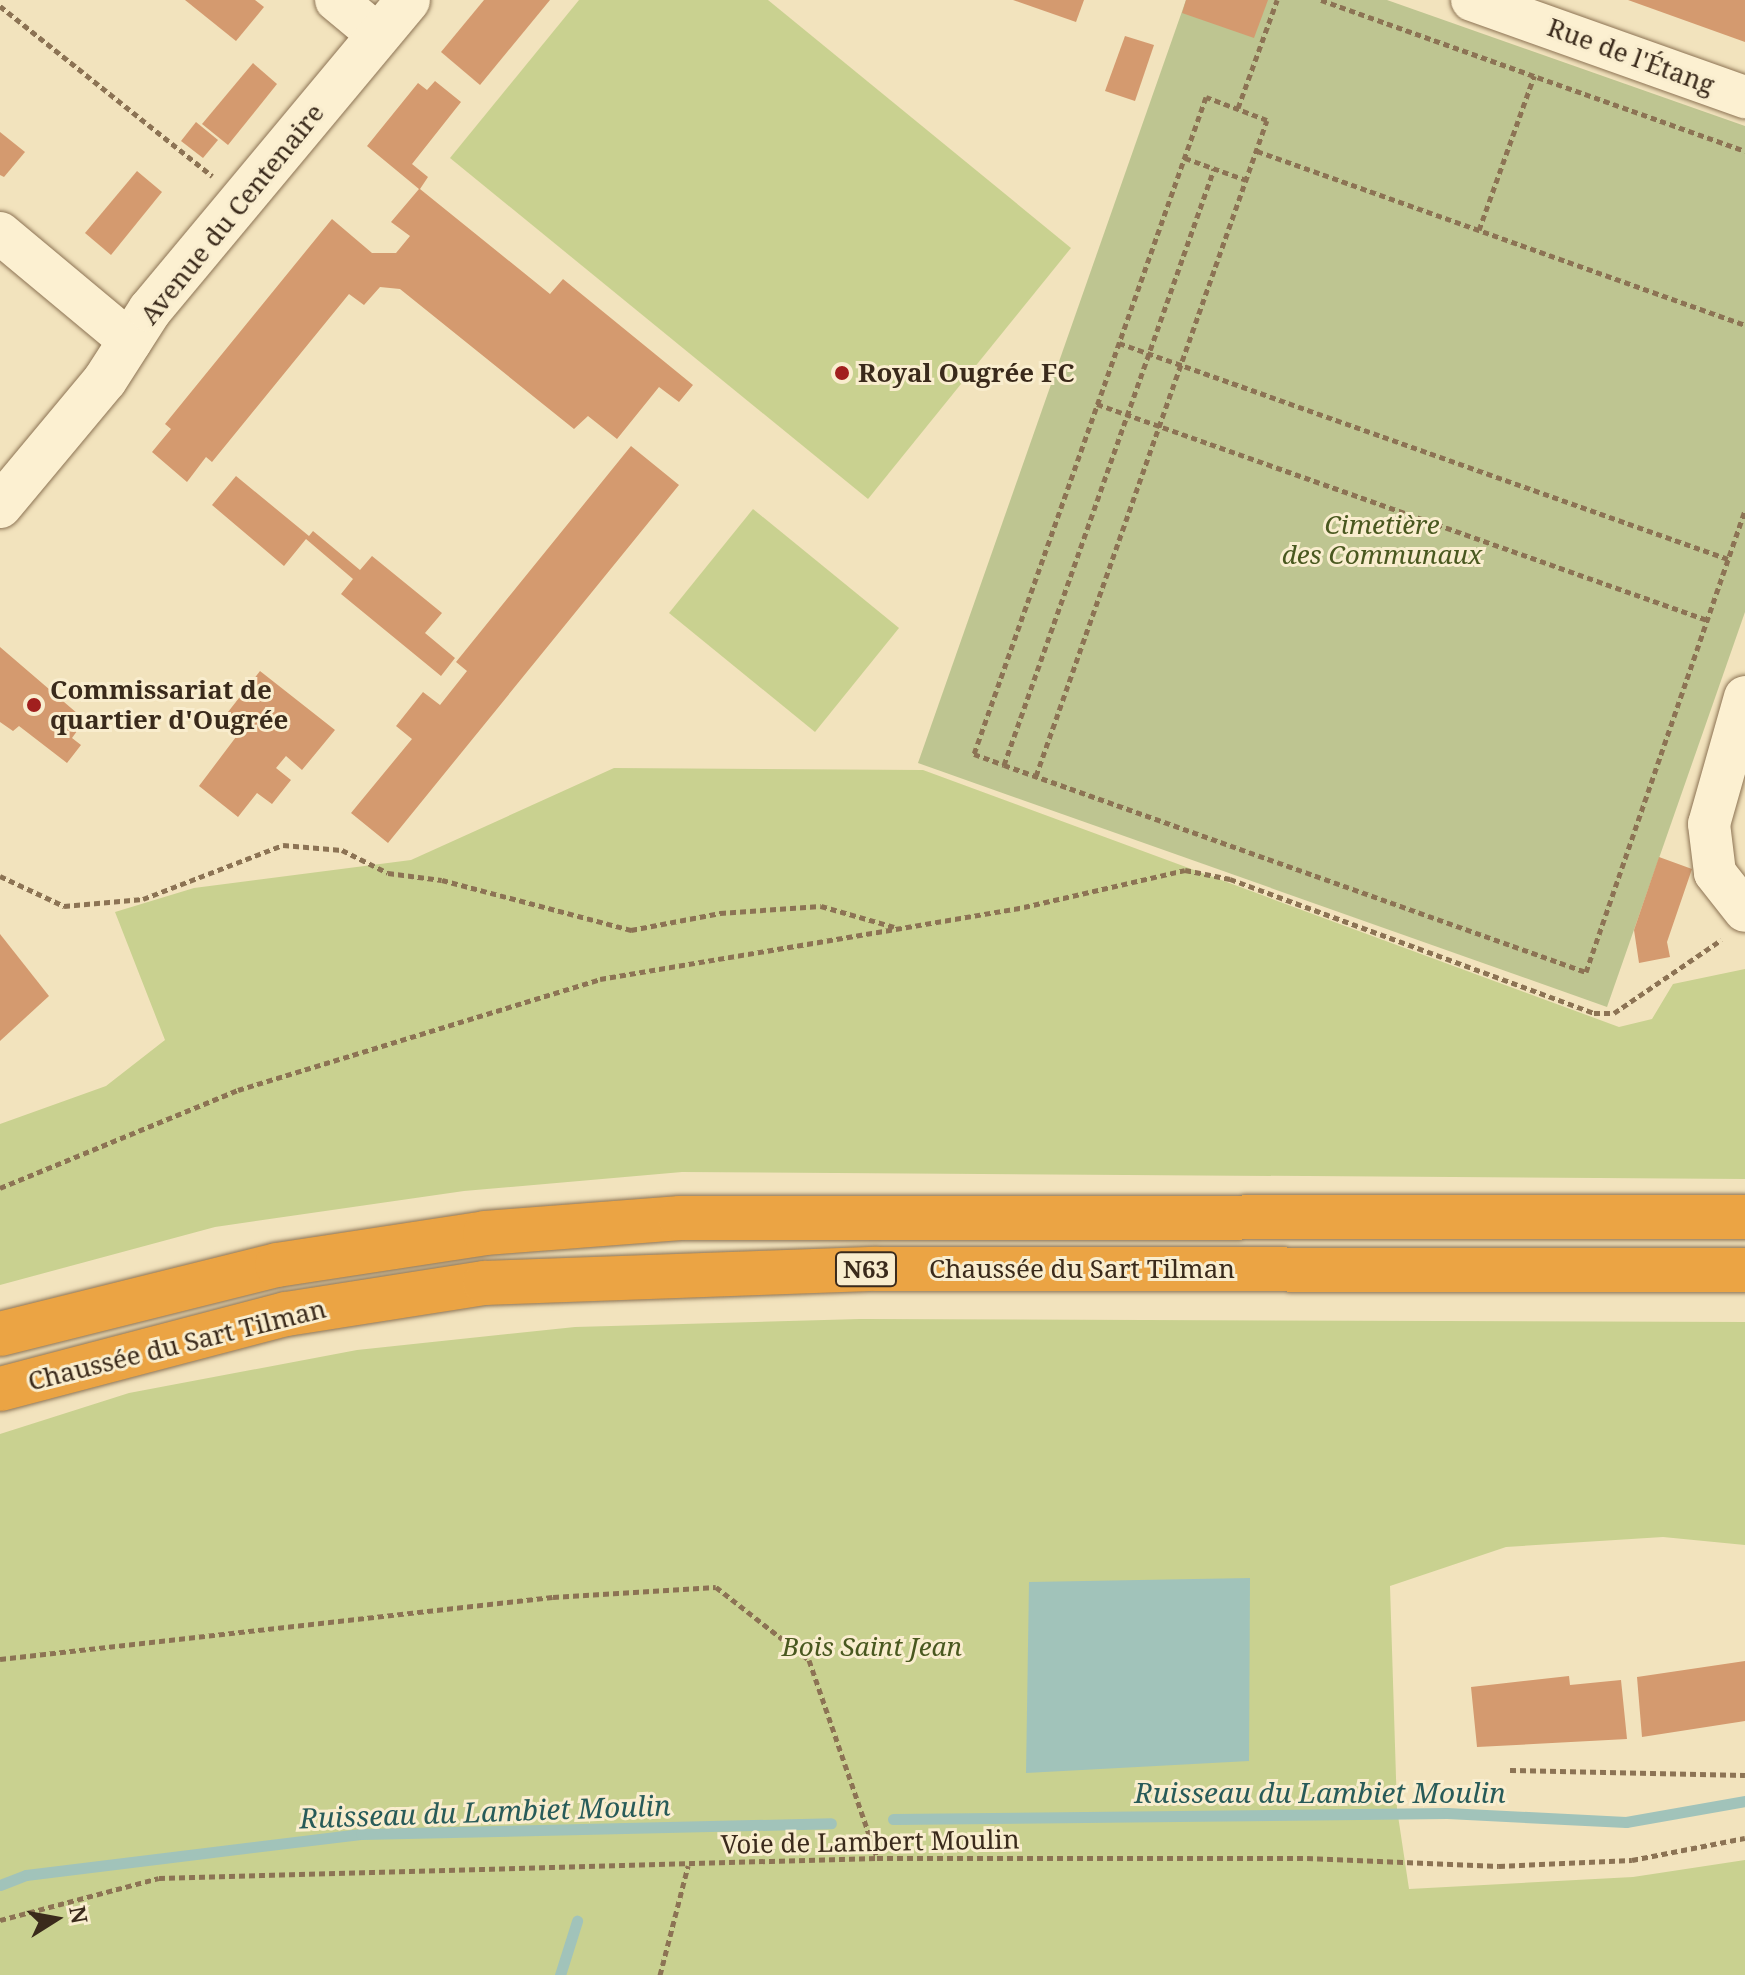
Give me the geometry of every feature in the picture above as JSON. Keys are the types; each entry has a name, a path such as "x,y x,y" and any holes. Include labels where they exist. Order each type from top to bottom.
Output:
{"highway":[{"name":"Chaussée du Sart Tilman","path":"0,1334 277,1265 485,1233 680,1218 1745,1217"},
{"name":"Chaussée du Sart Tilman","path":"0,1389 286,1314 485,1283 875,1269 1745,1270"}],"street":[{"path":"336,0 378,35"},
{"name":"Avenue du Centenaire","path":"0,506 241,199 408,0"},
{"name":"Rue de l'Étang","path":"1472,0 1745,97"},
{"path":"0,233 131,342"},
{"path":"1738,922 1715,873 1709,824 1745,697"}],"path":[{"path":"1238,108 1277,0"},
{"path":"1321,0 1745,151"},
{"path":"0,6 241,199"},
{"path":"1479,230 1534,76"},
{"path":"1036,776 1267,120 1206,97 974,754 1586,972 1745,511"},
{"path":"1257,151 1745,325"},
{"path":"1185,158 1246,180"},
{"path":"1004,765 1214,169"},
{"path":"1119,343 1728,559"},
{"path":"1097,404 1707,620"},
{"path":"0,876 64,906 143,899 283,845 342,850 388,873 458,883 631,930 720,913 821,906 899,928"},
{"path":"0,1188 238,1090 600,979 899,928 1185,870 1230,879 1594,1013 1614,1013 1738,922"},
{"path":"0,1659 553,1597 716,1587 809,1660 877,1858"},
{"path":"1510,1770 1745,1775"},
{"name":"Voie de Lambert Moulin","path":"0,1920 159,1878 688,1866 877,1858 1307,1858 1499,1866 1632,1860 1745,1838"},
{"path":"660,1975 688,1866"}],"green space":[{"name":"Royal Ougrée FC","path":"579,0 768,0 1071,248 868,499 450,158"},
{"name":"Cimetière des Communaux","path":"1186,0 1387,0 1745,126 1745,612 1607,1007 918,763"},
{"path":"753,509 899,628 815,732 669,613"},
{"path":"614,768 923,770 1619,1027 1652,1019 1673,984 1745,969 1745,1179 682,1172 464,1191 215,1227 0,1285 0,1124 106,1086 165,1040 115,912 194,888 411,860"},
{"name":"Bois Saint Jean","path":"860,1319 1745,1322 1745,1545 1663,1537 1506,1547 1390,1586 1397,1809 1409,1889 1633,1877 1745,1860 1745,1975 0,1975 0,1434 129,1393 357,1350 575,1327"}],"water":[{"path":"1250,1578 1249,1761 1026,1773 1029,1582"}],"building":[{"path":"185,0 255,0 264,7 236,41"},
{"path":"484,0 550,0 480,85 441,52"},
{"path":"1013,0 1084,0 1076,22"},
{"path":"1186,0 1268,0 1254,38 1182,13"},
{"path":"1628,0 1745,0 1745,42"},
{"path":"1125,36 1154,45 1135,101 1105,91"},
{"path":"253,63 277,84 228,145 202,124"},
{"path":"435,81 461,102 412,164 428,177 420,189 550,294 563,279 693,385 679,402 659,387 617,439 588,416 574,429 400,289 380,287 364,305 349,294 212,462 206,457 187,482 152,452 171,429 165,424 332,219 372,253 396,253 410,236 391,222 419,189 367,146 418,83 427,90"},
{"path":"196,122 218,140 203,158 181,141"},
{"path":"0,132 25,152 4,177 0,175"},
{"path":"137,171 162,192 111,255 85,233"},
{"path":"631,446 679,485 388,843 351,813 412,739 396,726 423,692 440,705 467,671 456,662"},
{"path":"236,476 309,536 313,531 360,570 372,556 442,613 425,633 455,658 441,676 341,594 353,579 306,539 284,566 212,505"},
{"name":"Commissariat de quartier d'Ougrée","path":"0,647 85,720 72,738 81,745 67,763 19,726 13,731 0,722"},
{"path":"260,671 335,730 302,770 286,756 276,768 291,780 272,804 257,793 238,817 199,786 245,725 228,712"},
{"path":"1659,857 1692,869 1667,942 1670,957 1639,963 1634,930"},
{"path":"0,934 49,996 0,1041"},
{"path":"1745,1661 1745,1721 1642,1737 1637,1677"},
{"path":"1569,1676 1570,1685 1621,1680 1627,1739 1477,1747 1471,1687"}],"waterway":[{"name":"Ruisseau du Lambiet Moulin","path":"893,1819 1447,1813 1626,1822 1745,1801"},
{"name":"Ruisseau du Lambiet Moulin","path":"0,1885 26,1875 361,1834 831,1823"},
{"path":"560,1975 577,1921"}],"place":[{"name":"Royal Ougrée FC","path":"842,373"},
{"name":"Commissariat de quartier d'Ougrée","path":"34,705"}]}
